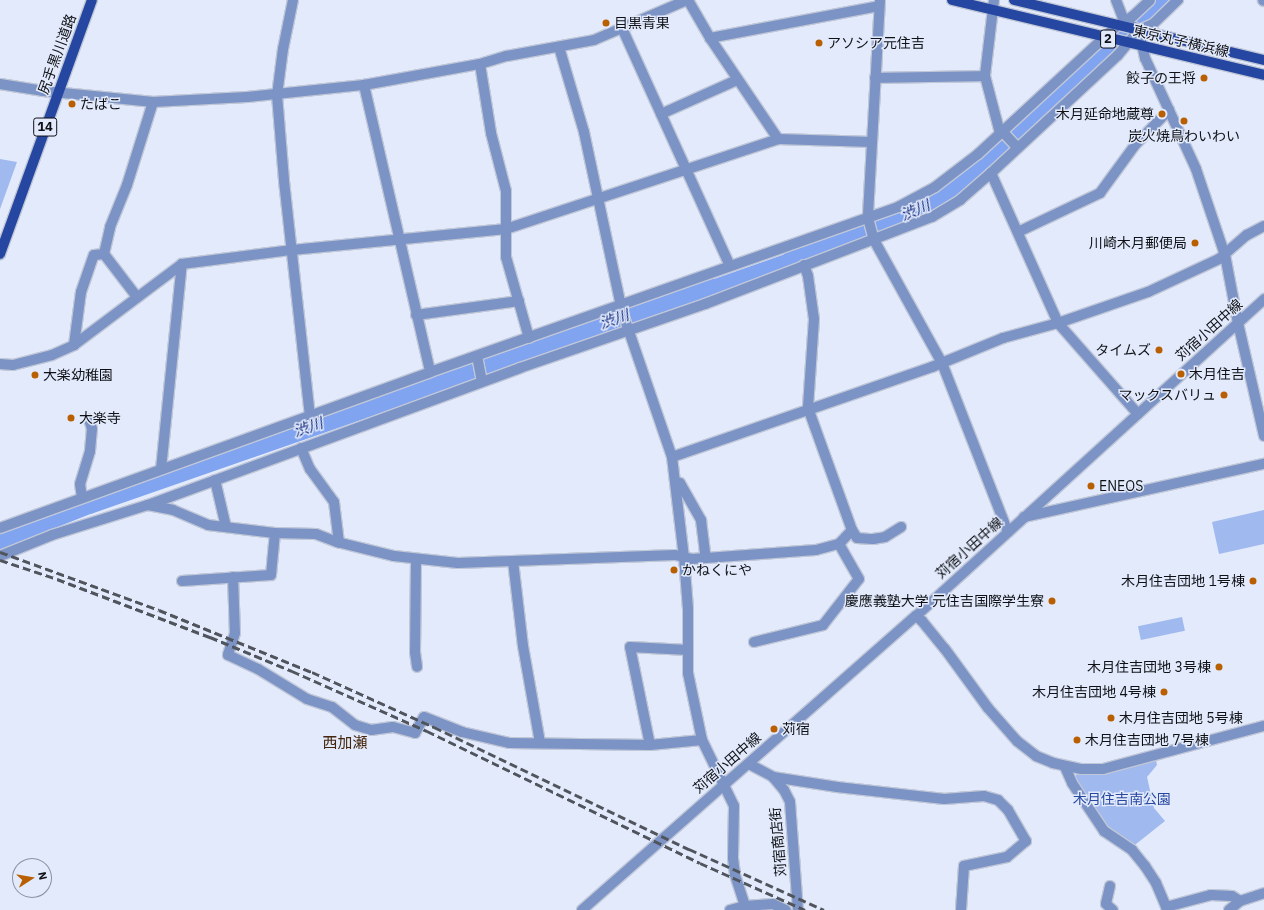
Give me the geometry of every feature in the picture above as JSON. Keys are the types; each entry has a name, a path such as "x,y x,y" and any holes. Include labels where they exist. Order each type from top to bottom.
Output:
{"main road":[{"name":"尻手黒川道路","path":"0,254 92,0"},
{"name":"東京丸子横浜線","path":"954,0 994,5 1105,38 1264,75"},
{"name":"東京丸子横浜線","path":"1014,0 1121,23 1139,30 1264,60"}],"street":[{"path":"293,0 282,49 277,95 284,181 310,416"},
{"path":"0,84 58,93 153,102 277,95 364,85 480,64 507,56 594,40 675,2 687,0 737,80 778,139"},
{"path":"1116,0 1121,23"},
{"path":"0,528 430,372 477,359 529,338 621,308 730,266 898,207 935,187 978,154 1121,23 1133,16 1150,0"},
{"path":"0,556 52,535 148,505 481,380 628,328 642,327 698,307 932,217 960,200 991,173 1118,55 1139,30 1152,24 1178,0"},
{"path":"710,38 880,3 868,218 874,240 942,363 1008,532"},
{"path":"994,5 985,76 1001,132 1018,148"},
{"path":"622,28 730,266"},
{"path":"1139,30 1145,58 1196,169 1225,255 1238,323 1264,436"},
{"path":"559,47 584,132 621,308 672,457 684,557 688,609 688,673 702,740 734,806 733,858 735,875 745,906"},
{"path":"480,64 491,133 506,191 506,257 529,338"},
{"path":"875,78 985,76"},
{"path":"661,114 737,80"},
{"path":"364,85 430,372"},
{"path":"137,298 104,254 110,227 127,185 153,102"},
{"path":"1018,232 1100,193 1135,144 1169,110"},
{"path":"0,364 13,365 29,361 52,355 74,345 182,264 292,250 506,229 598,197 778,139 872,142"},
{"path":"991,173 1058,323 1138,414"},
{"path":"672,457 760,427 808,408 942,363 1003,338 1058,323 1148,292 1225,255 1247,235 1264,226"},
{"path":"74,345 82,292 94,255 104,254"},
{"path":"161,469 182,264"},
{"path":"804,265 808,276 814,319 808,408 852,530 857,538 873,539 885,537 901,527"},
{"name":"苅宿小田中線","path":"582,910 916,616 1264,299"},
{"path":"416,314 519,301"},
{"path":"477,359 481,380"},
{"path":"82,498 80,484 90,451 92,429 90,419"},
{"path":"301,448 310,469 334,502 340,543"},
{"path":"1024,517 1264,464"},
{"path":"215,480 226,527"},
{"path":"675,482 680,483 701,520 706,558"},
{"path":"148,505 173,510 208,525 275,534 316,534 340,543 416,559 458,563 561,558 675,555 692,559 816,550 839,544 852,530"},
{"path":"182,580 271,575 275,534"},
{"path":"754,642 823,625 859,579 839,544"},
{"path":"416,559 415,652 417,667"},
{"path":"513,561 523,646 540,742"},
{"path":"233,577 235,633 228,655 258,669 288,689 307,699 332,708 355,725 371,730 393,727 415,733 424,717 462,732 509,743 540,742 650,745 702,740"},
{"path":"916,616 927,626 988,708 1017,741 1036,756 1065,767 1103,769 1264,726"},
{"path":"650,745 630,647 688,650"},
{"path":"749,764 773,777 885,794 944,799 984,796 998,800 1008,810 1026,841 1007,857 964,866 961,910"},
{"path":"1065,767 1072,783 1104,832 1132,850 1145,866 1156,883 1166,907 1211,895 1232,896 1240,900"},
{"name":"苅宿商店街","path":"773,777 784,790 790,802 798,910"},
{"path":"1110,886 1106,904 1113,910"},
{"path":"1229,910 1240,900 1264,893"},
{"path":"730,910 745,906 773,904 786,910"}],"green space":[{"path":"0,159 17,162 0,209"},
{"path":"1264,510 1264,544 1219,554 1212,522"},
{"path":"1182,617 1185,631 1141,640 1138,626"},
{"name":"木月住吉南公園","path":"1156,760 1157,765 1147,777 1154,808 1165,821 1131,848 1110,830 1073,780 1077,774 1089,775"}],"waterway":[{"name":"渋川","path":"0,539 89,504 623,318 703,288 716,289 790,263 796,254 838,241 930,205 970,179 1165,0"}],"railway":[{"path":"0,552 159,610 312,672 434,727 689,849 824,910"},
{"path":"0,560 57,579 210,637 292,671 427,731 700,863 805,910"}],"place":[{"name":"目黒青果","path":"606,23"},
{"name":"アソシア元住吉","path":"819,43"},
{"name":"餃子の王将","path":"1204,78"},
{"name":"たばこ","path":"72,104"},
{"name":"木月延命地蔵尊","path":"1162,114"},
{"name":"炭火焼鳥わいわい","path":"1184,121"},
{"name":"川崎木月郵便局","path":"1195,243"},
{"name":"タイムズ","path":"1159,350"},
{"name":"木月住吉","path":"1181,374"},
{"name":"大楽幼稚園","path":"35,375"},
{"name":"マックスバリュ","path":"1224,395"},
{"name":"大楽寺","path":"71,418"},
{"name":"ENEOS","path":"1091,486"},
{"name":"かねくにや","path":"674,570"},
{"name":"木月住吉団地 1号棟","path":"1253,581"},
{"name":"慶應義塾大学 元住吉国際学生寮","path":"1052,601"},
{"name":"木月住吉団地 3号棟","path":"1219,667"},
{"name":"木月住吉団地 4号棟","path":"1164,692"},
{"name":"木月住吉団地 5号棟","path":"1111,718"},
{"name":"苅宿","path":"774,729"},
{"name":"木月住吉団地 7号棟","path":"1077,740"}],"district":[{"name":"西加瀬","path":"345,743"}]}
